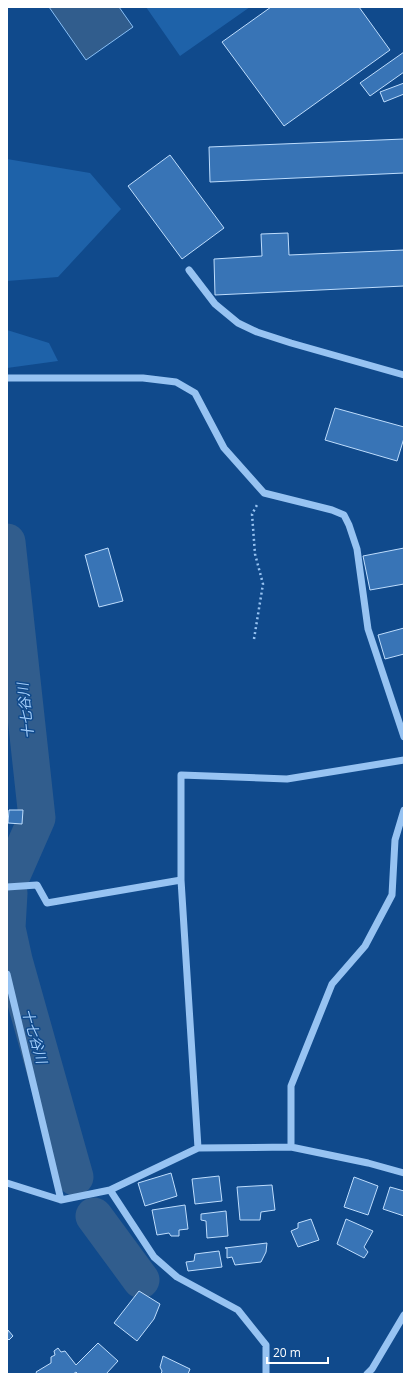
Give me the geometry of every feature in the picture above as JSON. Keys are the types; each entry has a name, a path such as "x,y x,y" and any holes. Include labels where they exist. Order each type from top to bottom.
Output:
{"street":[{"path":"189,270 215,304 238,324 290,343 404,375"},
{"path":"7,378 143,378 176,382 195,393 224,448 264,493 332,510 344,515 349,525 357,550 368,629 404,738"},
{"path":"198,1148 181,880 180,775 287,779 404,760"},
{"path":"291,1147 291,1086 332,984 365,946 392,895 395,840 404,810"},
{"path":"7,887 37,885 47,903 181,880"},
{"path":"7,974 61,1200"},
{"path":"7,1184 61,1200 110,1190 198,1148 291,1147 368,1163 404,1173"},
{"path":"110,1190 154,1257 177,1277 238,1310 266,1345 266,1374"},
{"path":"367,1374 372,1369 404,1315"}],"path":[{"path":"254,639 263,584 255,554 252,514 264,493"}],"shaded area":[{"path":"49,7 119,7 133,27 86,60"},
{"path":"146,7 250,7 180,56"},
{"path":"7,159 90,173 121,209 58,277 7,281"},
{"path":"7,330 49,343 58,361 7,368"}],"building":[{"path":"271,7 359,7 390,50 284,126 222,42"},
{"path":"404,52 404,72 370,96 360,83"},
{"path":"404,83 404,94 384,102 380,92"},
{"path":"404,139 404,173 210,182 209,147"},
{"path":"170,155 224,228 182,259 128,186"},
{"path":"288,233 289,255 404,250 404,286 215,295 214,259 262,256 261,234"},
{"path":"335,408 404,427 404,438 397,461 325,440"},
{"path":"108,548 123,601 99,607 85,555"},
{"path":"404,548 404,584 370,590 363,556"},
{"path":"404,628 404,654 385,659 378,635"},
{"path":"9,810 23,810 22,824 8,823"},
{"path":"171,1173 177,1196 145,1206 138,1183"},
{"path":"219,1176 222,1201 195,1204 192,1179"},
{"path":"354,1177 378,1186 368,1215 344,1207"},
{"path":"272,1185 275,1210 261,1212 260,1220 240,1220 237,1187"},
{"path":"390,1187 404,1191 404,1216 383,1209"},
{"path":"185,1205 188,1229 179,1230 179,1236 171,1236 169,1233 157,1235 152,1210"},
{"path":"226,1211 228,1236 207,1238 206,1221 201,1220 201,1214"},
{"path":"311,1219 319,1240 298,1247 291,1231 298,1228 298,1223"},
{"path":"346,1219 373,1231 364,1247 368,1252 364,1258 337,1244"},
{"path":"267,1243 266,1252 261,1262 235,1265 232,1257 227,1258 227,1248 225,1248"},
{"path":"219,1251 222,1267 188,1271 186,1262 194,1261 195,1254"},
{"path":"139,1291 160,1304 154,1319 137,1341 114,1323"},
{"path":"8,1330 13,1336 9,1340 7,1338"},
{"path":"98,1343 118,1361 106,1374 78,1374 76,1372 73,1374 37,1374 36,1372 51,1363 51,1357 55,1355 54,1351 58,1348 61,1352 65,1351 76,1365"},
{"path":"163,1356 190,1369 188,1374 161,1374 162,1371 160,1367"}],"waterway":[{"name":"十七谷川","path":"7,542 37,818 12,875"},
{"name":"十七谷川","path":"9,893 7,928 14,960 75,1177"},
{"name":"十七谷川","path":"94,1216 141,1280"}]}
